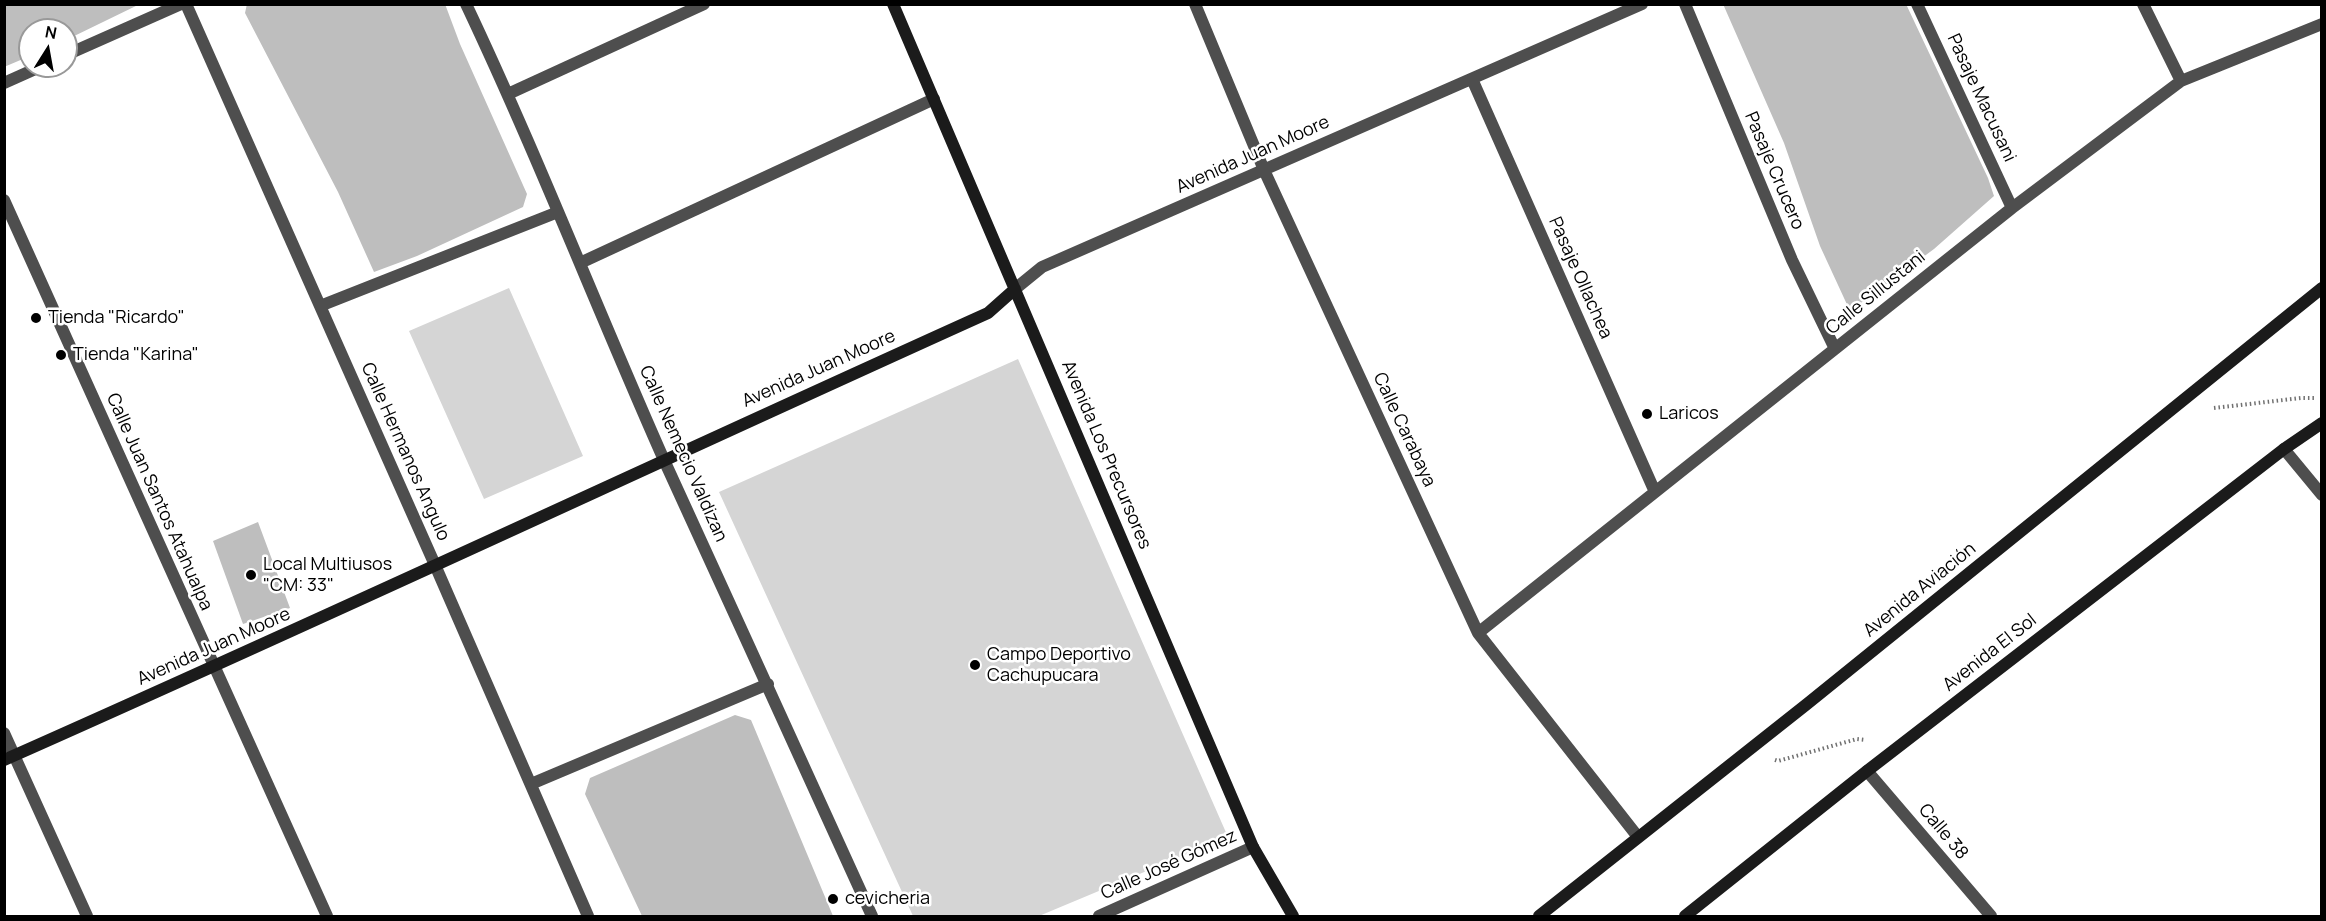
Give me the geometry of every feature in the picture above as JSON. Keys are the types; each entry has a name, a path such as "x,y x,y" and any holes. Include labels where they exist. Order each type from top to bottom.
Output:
{"street":[{"path":"78,50 181,4"},
{"name":"Calle Hermanos Angulo","path":"186,4 588,916"},
{"name":"Calle Nemecio Valdizan","path":"466,4 508,94 664,459 872,916"},
{"path":"508,94 704,4"},
{"name":"Avenida Los Precursores","path":"893,4 1253,847 1293,916"},
{"name":"Calle Carabaya","path":"1195,4 1264,170 1478,633 1638,837"},
{"name":"Avenida Juan Moore","path":"10,758 988,313 1042,267 1642,4"},
{"name":"Pasaje Crucero","path":"1685,4 1792,260 1835,349"},
{"name":"Pasaje Macusani","path":"1917,4 2012,208"},
{"path":"2143,4 2181,81"},
{"name":"Calle Sillustani","path":"1478,633 2012,208 2181,81 2322,24"},
{"path":"4,83 18,77"},
{"name":"Pasaje Ollachea","path":"1472,79 1655,492"},
{"path":"580,263 934,99"},
{"name":"Calle Juan Santos Atahualpa","path":"4,200 327,916"},
{"path":"320,306 558,212"},
{"name":"Avenida Aviación","path":"1539,916 2322,288"},
{"name":"Avenida El Sol","path":"1685,916 1867,771 2284,448 2322,423"},
{"path":"2284,448 2322,495"},
{"path":"531,784 768,684"},
{"path":"4,733 10,758 87,916"},
{"name":"Calle 38","path":"1867,771 1991,916"},
{"name":"Calle José Gómez","path":"1099,916 1253,847"}],"path":[{"path":"2189,395 2213,408 2301,398 2322,399"},
{"path":"1756,744 1772,759 1778,761 1857,739 1880,743 1896,749"}],"shaded area":[{"path":"509,288 583,456 484,499 409,331"},
{"name":"Campo Deportivo Cachupucara","path":"1018,359 1228,837 1039,916 913,916 719,492"}],"building":[{"path":"4,4 140,4 78,34 78,18 18,18 18,61 4,67"},
{"path":"247,4 445,4 460,44 527,194 523,207 417,256 374,272 338,192 245,13"},
{"path":"1723,4 1906,4 1988,178 1994,196 1934,249 1850,311 1820,246 1784,143"},
{"name":"Local Multiusos \"CM: 33\"","path":"258,522 290,608 243,624 213,541"},
{"path":"735,715 751,720 833,916 642,916 585,794 590,778"}],"place":[{"name":"Tienda \"Ricardo\"","path":"36,318"},
{"name":"Tienda \"Karina\"","path":"61,355"},
{"name":"Laricos","path":"1647,414"},
{"name":"Local Multiusos \"CM: 33\"","path":"251,575"},
{"name":"Campo Deportivo Cachupucara","path":"975,665"},
{"name":"cevicheria","path":"833,899"}]}
